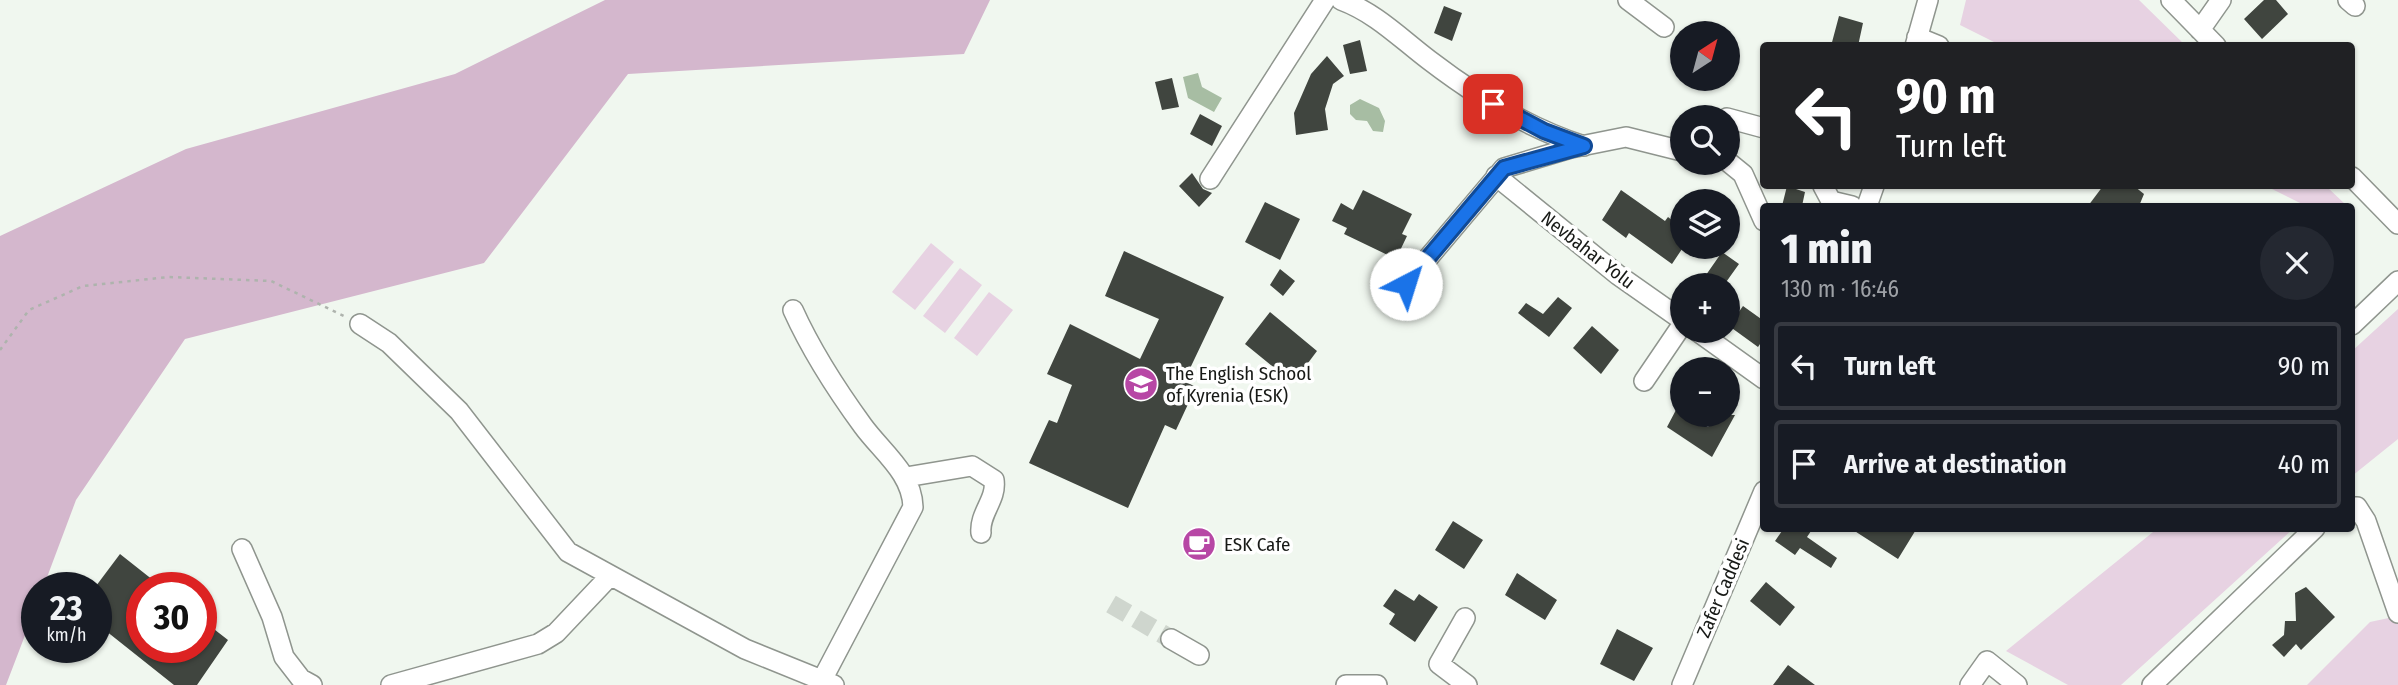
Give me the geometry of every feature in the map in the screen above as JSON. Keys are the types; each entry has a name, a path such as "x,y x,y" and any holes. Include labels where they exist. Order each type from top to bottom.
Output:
{"street":[{"path":"1210,179 1325,0"},
{"path":"1341,0 1376,6 1430,60 1493,104 1544,131 1584,146"},
{"path":"1628,0 1664,27"},
{"path":"1916,41 1928,0"},
{"path":"2171,0 2213,42"},
{"path":"2200,30 2221,0"},
{"path":"1740,122 1760,127"},
{"path":"1406,284 1504,168 1626,137 1670,148"},
{"path":"1740,172 1760,212"},
{"name":"Nevbahar Yolu","path":"1496,176 1618,275 1670,313"},
{"path":"2355,180 2398,224"},
{"path":"1825,189 1831,201 1839,203"},
{"path":"2355,322 2398,281"},
{"path":"360,324 389,342 460,411 568,552 609,577 745,649 828,683 913,507 913,493 906,477 864,427 810,348 793,310"},
{"path":"1644,381 1670,341"},
{"path":"1714,343 1760,376"},
{"path":"906,477 972,466 982,471 994,480 996,491 980,524 981,533"},
{"name":"Zafer Caddesi","path":"1689,683 1760,501"},
{"path":"2355,507 2365,521 2398,613"},
{"path":"2152,685 2311,532"},
{"path":"242,549 265,597 284,657 301,679 312,685"},
{"path":"391,685 538,644 556,633 609,577"},
{"path":"1465,618 1439,664 1467,685"},
{"path":"1171,639 1199,655"},
{"path":"1970,685 1987,661 2017,685"},
{"path":"1346,685 1377,685"}],"path":[{"path":"0,350 29,310 83,286 169,277 271,281 360,324"}],"shaded area":[{"path":"605,0 990,0 964,54 628,74 484,263 185,339 76,500 49,572 21,572 21,646 6,685 0,685 0,236 186,149 455,74"},
{"path":"1966,0 2139,0 2182,42 1994,42 1960,25"},
{"path":"1198,73 1202,87 1222,98 1214,112 1188,98 1183,77"},
{"path":"1360,99 1379,108 1385,121 1383,132 1373,131 1367,121 1356,120 1350,114 1350,105"},
{"path":"2272,189 2329,189 2344,203 2300,203"},
{"path":"931,243 954,262 915,310 892,292"},
{"path":"960,268 982,285 945,333 923,316"},
{"path":"989,292 1013,310 977,356 954,338"},
{"path":"2398,309 2398,439 2355,474 2355,348"},
{"path":"2153,532 2290,532 2121,685 2068,685 2006,651"},
{"path":"2398,616 2398,685 2307,685 2370,622"}],"building":[{"path":"2264,0 2276,0 2288,14 2262,39 2244,19"},
{"path":"1444,6 1462,13 1452,41 1434,33"},
{"path":"1839,16 1863,23 1859,42 1832,42"},
{"path":"1360,40 1367,71 1350,74 1343,45"},
{"path":"1327,56 1344,76 1333,84 1325,109 1328,130 1296,135 1294,113 1311,74"},
{"path":"1172,78 1179,107 1162,110 1155,82"},
{"path":"1200,114 1222,126 1212,146 1190,134"},
{"path":"1192,173 1203,189 1212,193 1199,207 1179,186"},
{"path":"1786,189 1805,192 1803,203 1783,203"},
{"path":"2101,189 2138,189 2144,194 2140,203 2090,203"},
{"path":"1363,190 1412,214 1402,234 1407,236 1396,259 1344,234 1347,228 1332,221 1341,203 1353,210"},
{"path":"1621,190 1665,221 1668,217 1670,219 1670,259 1675,259 1672,264 1629,233 1626,238 1602,220"},
{"path":"1265,202 1300,219 1280,260 1245,242"},
{"path":"1124,251 1224,297 1184,381 1196,387 1176,430 1165,425 1128,508 1029,463 1049,420 1057,423 1072,385 1047,374 1070,324 1140,359 1159,319 1105,296"},
{"path":"1717,259 1732,259 1739,264 1733,273 1707,273"},
{"path":"1280,269 1295,281 1283,296 1270,285"},
{"path":"1558,297 1572,308 1549,337 1518,313 1526,303 1543,314"},
{"path":"1743,306 1760,318 1758,347 1740,334 1740,310"},
{"path":"1270,312 1317,351 1293,383 1245,344"},
{"path":"1592,326 1619,350 1601,374 1573,348"},
{"path":"1670,421 1670,427 1728,427 1712,457 1667,427"},
{"path":"1453,521 1483,540 1464,569 1435,550"},
{"path":"1781,532 1810,532 1807,537 1837,558 1831,568 1800,548 1795,555 1775,541"},
{"path":"1856,532 1915,532 1898,559"},
{"path":"120,554 143,572 126,572 126,647 112,636 112,572 106,572"},
{"path":"1517,573 1557,600 1545,620 1505,595"},
{"path":"1766,582 1795,607 1780,626 1750,601"},
{"path":"2306,587 2335,617 2301,650 2296,644 2284,657 2272,645 2284,635 2285,621 2296,621 2295,593"},
{"path":"1395,589 1414,601 1419,594 1438,607 1415,642 1389,624 1395,614 1383,606"},
{"path":"1617,629 1653,648 1634,681 1600,664"},
{"path":"217,631 228,640 217,656"},
{"path":"146,663 212,663 197,685 174,685"},
{"path":"1788,665 1815,685 1773,685"}],"tunnel":[{"path":"1111,604 1171,639"}],"place":[{"name":"The English School of Kyrenia (ESK)","path":"1141,384"},
{"name":"ESK Cafe","path":"1199,544"}],"route":[{"path":"1406,284 1504,168 1584,146 1544,131 1493,104"}]}
